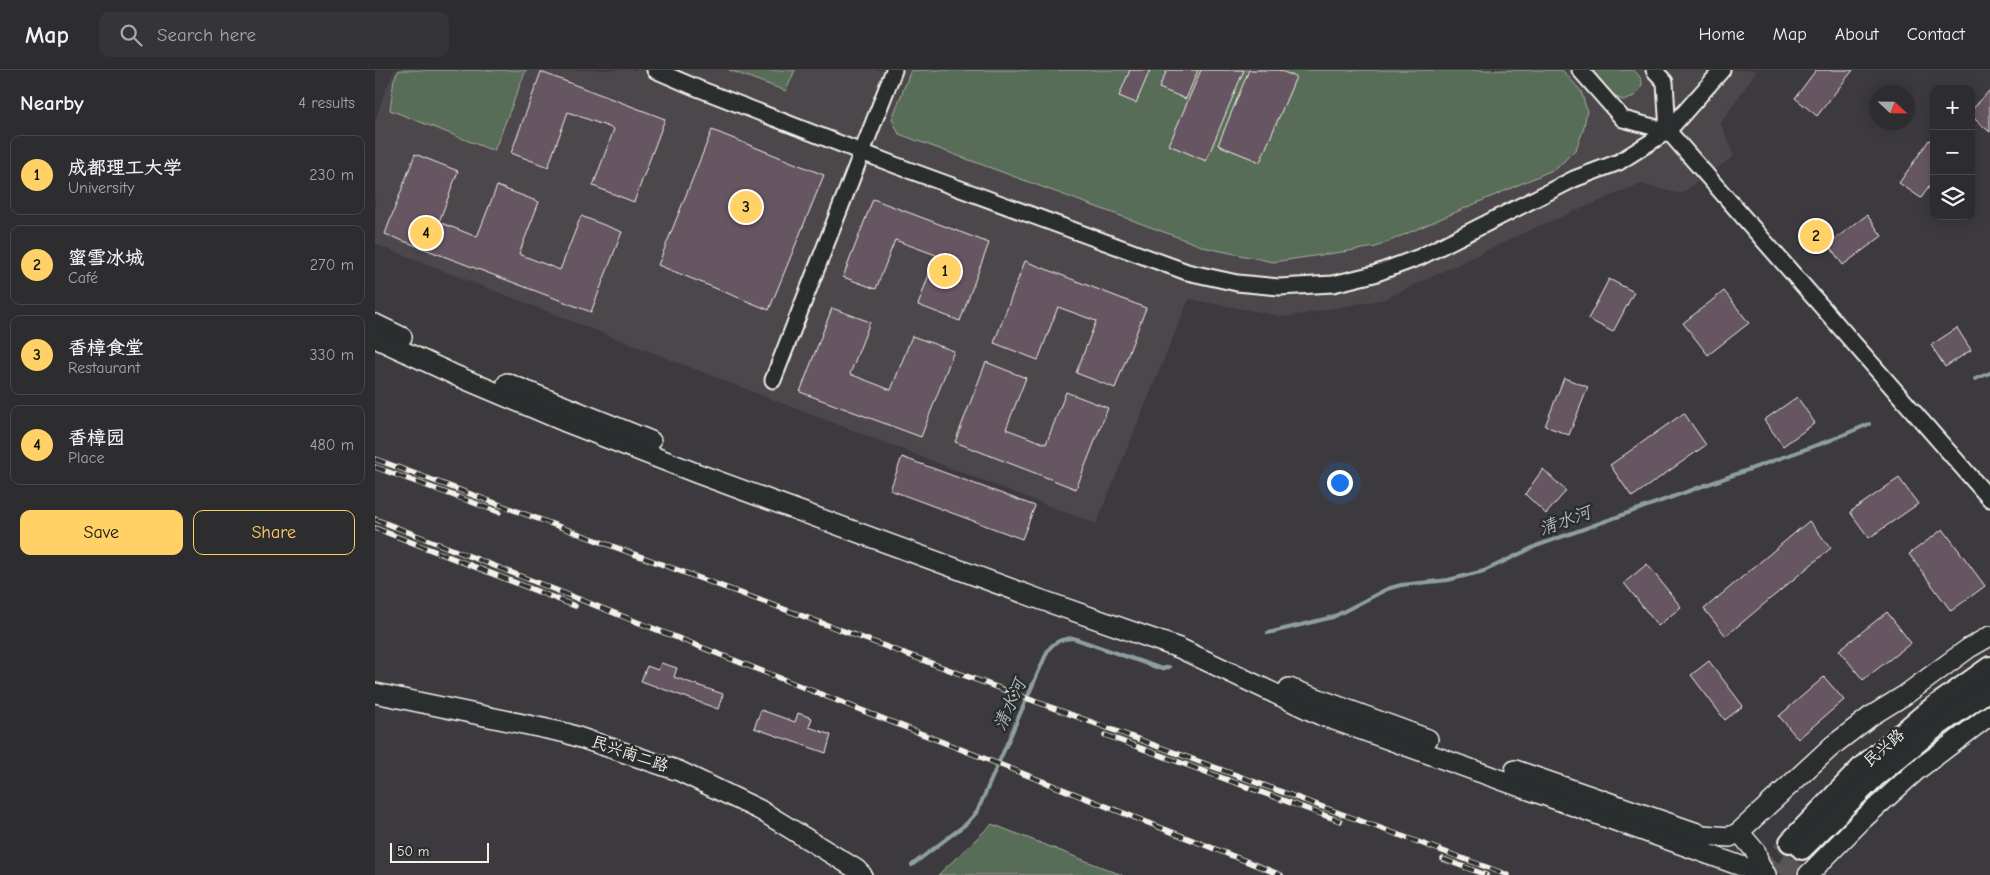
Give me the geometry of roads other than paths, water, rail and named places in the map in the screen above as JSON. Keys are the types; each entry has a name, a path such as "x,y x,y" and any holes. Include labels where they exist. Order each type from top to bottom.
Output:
{"main road":[{"name":"民兴路","path":"1990,667 1927,712 1862,767 1796,846 1936,727 1990,689"}],"street":[{"path":"655,70 861,152 1187,272 1237,283 1279,287 1333,284 1374,274 1420,257 1574,179 1619,162 1668,131 1722,70"},
{"path":"773,380 894,70"},
{"path":"1580,70 1623,119 1668,131 1990,499"},
{"path":"1654,70 1665,82 1668,131"},
{"path":"375,324 469,367 575,412 918,544 1183,639 1266,680 1703,835 1730,837 1739,832 1832,746 1969,648 1990,636"},
{"path":"375,338 457,376 568,423 696,473 1030,596 1179,648 1320,715 1767,875"},
{"name":"民兴南二路","path":"375,693 566,733 679,771 760,810 854,874"},
{"path":"1809,875 1861,821 1916,771 1990,715"},
{"path":"1739,832 1756,852 1759,864 1767,875"}],"waterway":[{"name":"清水河","path":"1975,379 1990,373"},
{"name":"清水河","path":"1268,633 1333,617 1387,589 1401,585 1448,580 1484,571 1536,546 1831,440 1869,424"},
{"name":"清水河","path":"912,865 966,824 977,812 1048,650 1053,644 1073,638 1162,669 1169,667"}],"tunnel":[{"path":"1762,875 1790,842"},
{"path":"1782,875 1802,849"}],"railway":[{"path":"375,459 1508,875"},
{"path":"375,467 499,512"},
{"path":"375,519 1281,875"},
{"path":"375,528 575,606"},
{"path":"1105,735 1340,821"},
{"path":"1443,859 1486,875"}],"place":[{"name":"香樟食堂","path":"746,207"},
{"name":"香樟园","path":"426,233"},
{"name":"蜜雪冰城","path":"1816,236"},
{"name":"成都理工大学","path":"945,271"}]}
